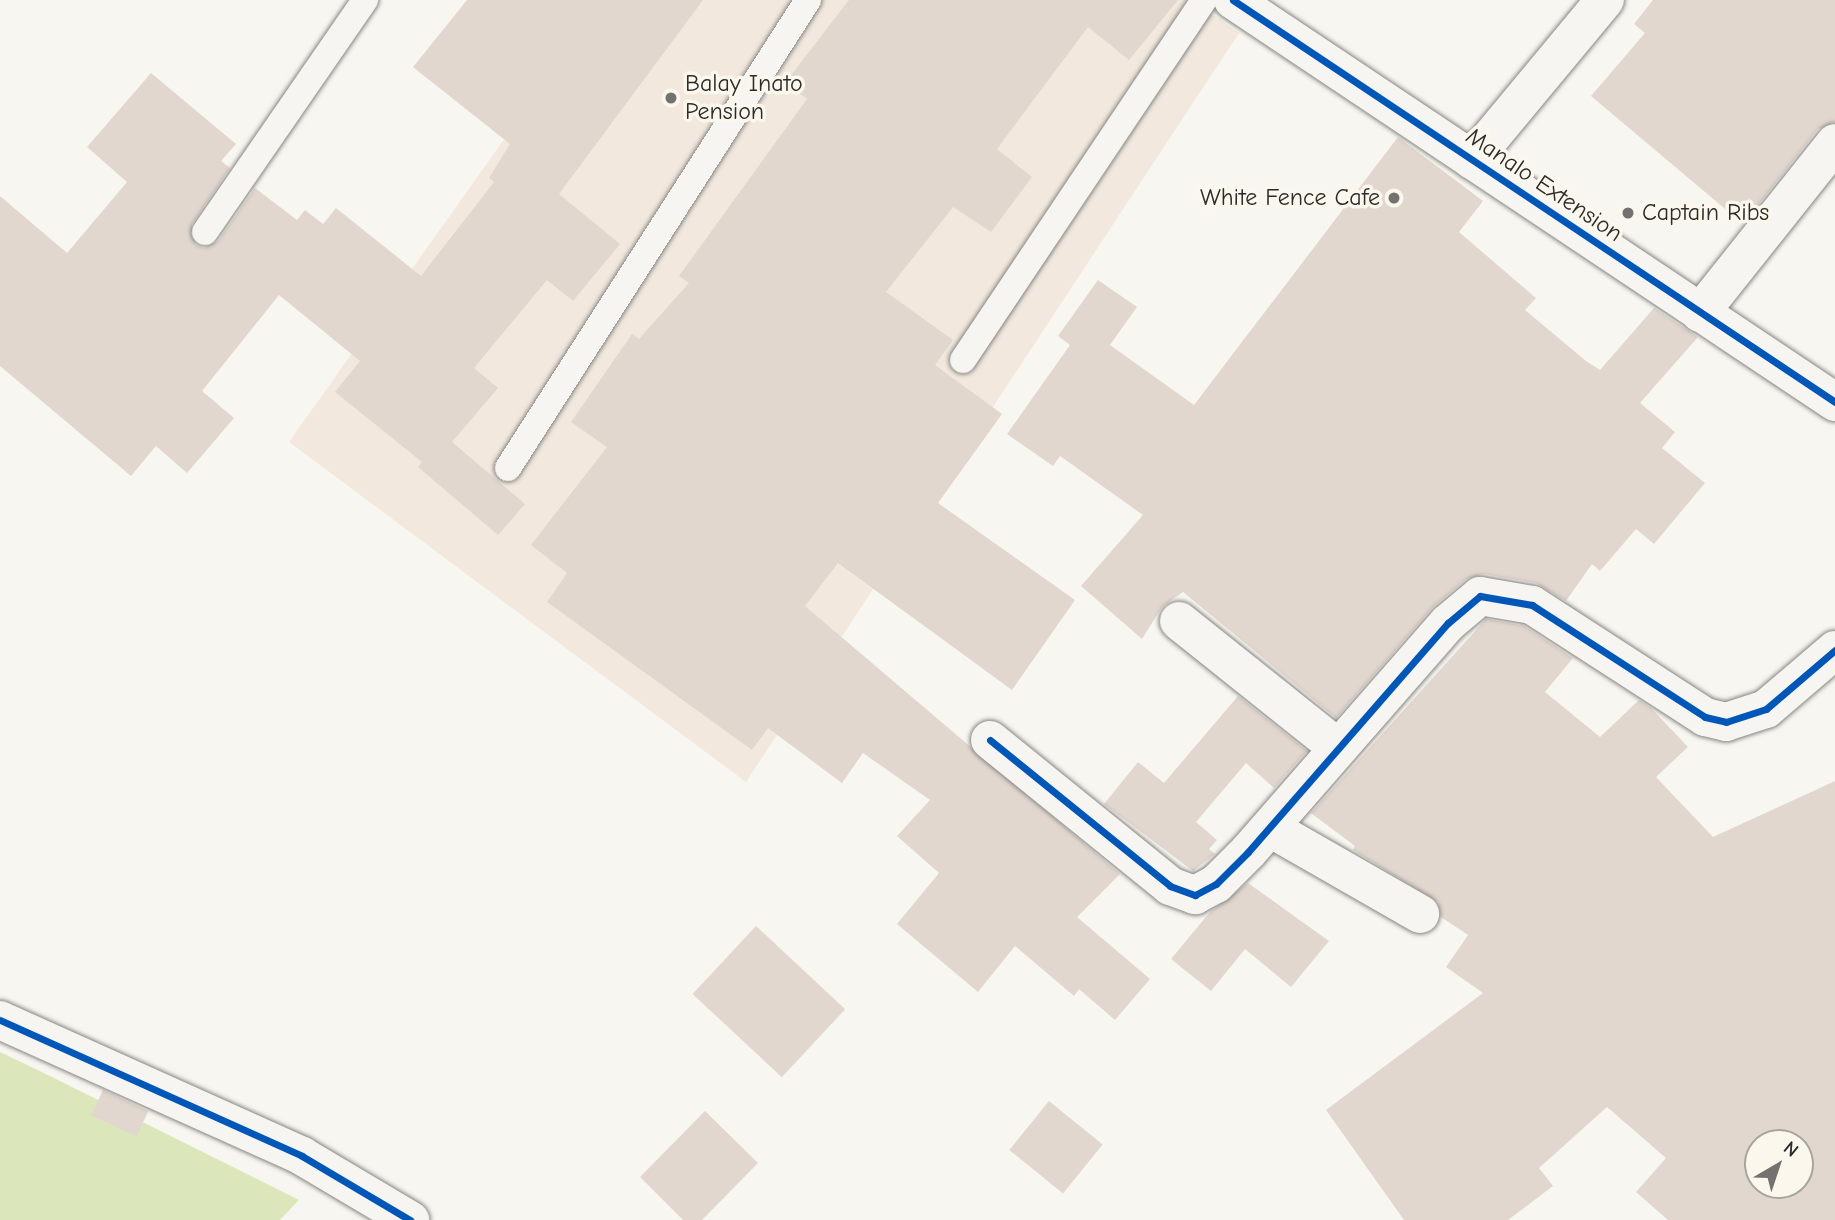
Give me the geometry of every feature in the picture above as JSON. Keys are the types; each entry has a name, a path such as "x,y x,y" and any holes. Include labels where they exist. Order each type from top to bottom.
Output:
{"street":[{"name":"Manalo Extension","path":"1233,0 1835,402"},
{"path":"1472,160 1605,0"},
{"path":"1700,313 1835,144"},
{"path":"990,740 1184,894 1216,884 1270,828 1337,747 1466,603 1480,596 1532,605 1705,718 1727,722 1766,709 1835,650"},
{"path":"1179,621 1337,747"},
{"path":"1270,828 1420,914"},
{"path":"0,1020 302,1156 410,1220"}],"lane":[{"path":"205,232 365,0"},
{"path":"508,468 808,0"},
{"path":"963,360 1204,0"}],"shaded area":[{"path":"603,0 1191,0 1239,33 746,782 289,442"}],"green space":[{"path":"0,1052 299,1200 280,1220 0,1220"}],"building":[{"path":"467,0 703,0 559,194 620,244 573,301 547,280 474,368 498,388 452,442 525,504 498,535 418,467 422,462 335,392 360,361 279,295 202,391 234,418 187,473 156,446 131,476 0,366 0,196 67,253 127,182 87,147 151,73 236,144 221,161 230,168 192,224 196,245 204,248 218,241 255,188 297,220 305,210 323,224 336,208 421,276 494,182 489,178 510,144 413,67"},
{"path":"849,0 1178,0 1129,60 1088,27 997,149 1032,177 991,232 953,207 886,292 953,340 935,365 1002,414 938,503 1075,600 1012,690 838,563 805,606 1120,874 1077,917 1150,979 1115,1020 1079,989 1074,996 1015,946 978,992 897,924 939,873 897,836 930,800 863,753 842,783 768,728 752,750 547,602 567,573 531,545 607,447 571,422 632,334 639,339 689,283 679,276 807,99 785,83"},
{"path":"1653,0 1835,0 1835,122 1818,129 1743,224 1591,96 1645,33 1634,24"},
{"path":"1398,137 1483,201 1459,232 1536,298 1525,310 1586,361 1600,370 1654,308 1698,337 1640,403 1675,432 1662,448 1705,483 1654,544 1636,529 1600,571 1592,564 1566,601 1536,583 1484,574 1466,579 1432,608 1336,718 1183,592 1162,607 1142,639 1081,586 1143,515 1060,456 1053,466 1007,434 1070,345 1058,336 1098,280 1137,307 1110,345 1194,405"},
{"path":"1486,619 1524,626 1573,658 1545,692 1600,737 1639,700 1651,708 1688,747 1656,777 1713,837 1835,781 1835,1220 1668,1220 1636,1192 1666,1158 1607,1107 1539,1168 1553,1186 1508,1220 1404,1220 1326,1110 1483,993 1446,967 1468,935 1441,917 1438,902 1353,850 1355,846 1311,813"},
{"path":"1238,696 1307,751 1274,788 1246,763 1196,822 1217,840 1209,849 1215,854 1193,871 1104,804 1138,762 1164,783"},
{"path":"1248,883 1329,941 1291,987 1245,949 1211,991 1171,959 1210,912"},
{"path":"756,926 845,1009 782,1077 693,994"},
{"path":"103,1090 148,1111 136,1137 91,1115"},
{"path":"1049,1101 1103,1144 1063,1193 1009,1150"},
{"path":"705,1111 758,1163 702,1220 683,1220 640,1177"}],"cycle path":[{"path":"1233,0 1835,402"},
{"path":"990,740 1170,886 1195,895 1216,884 1248,852 1448,623 1480,596 1532,605 1705,717 1726,722 1766,709 1835,650"},
{"path":"0,1020 302,1156 410,1220"}],"place":[{"name":"Balay Inato Pension","path":"671,98"},
{"name":"White Fence Cafe","path":"1394,198"},
{"name":"Captain Ribs","path":"1628,213"}]}
